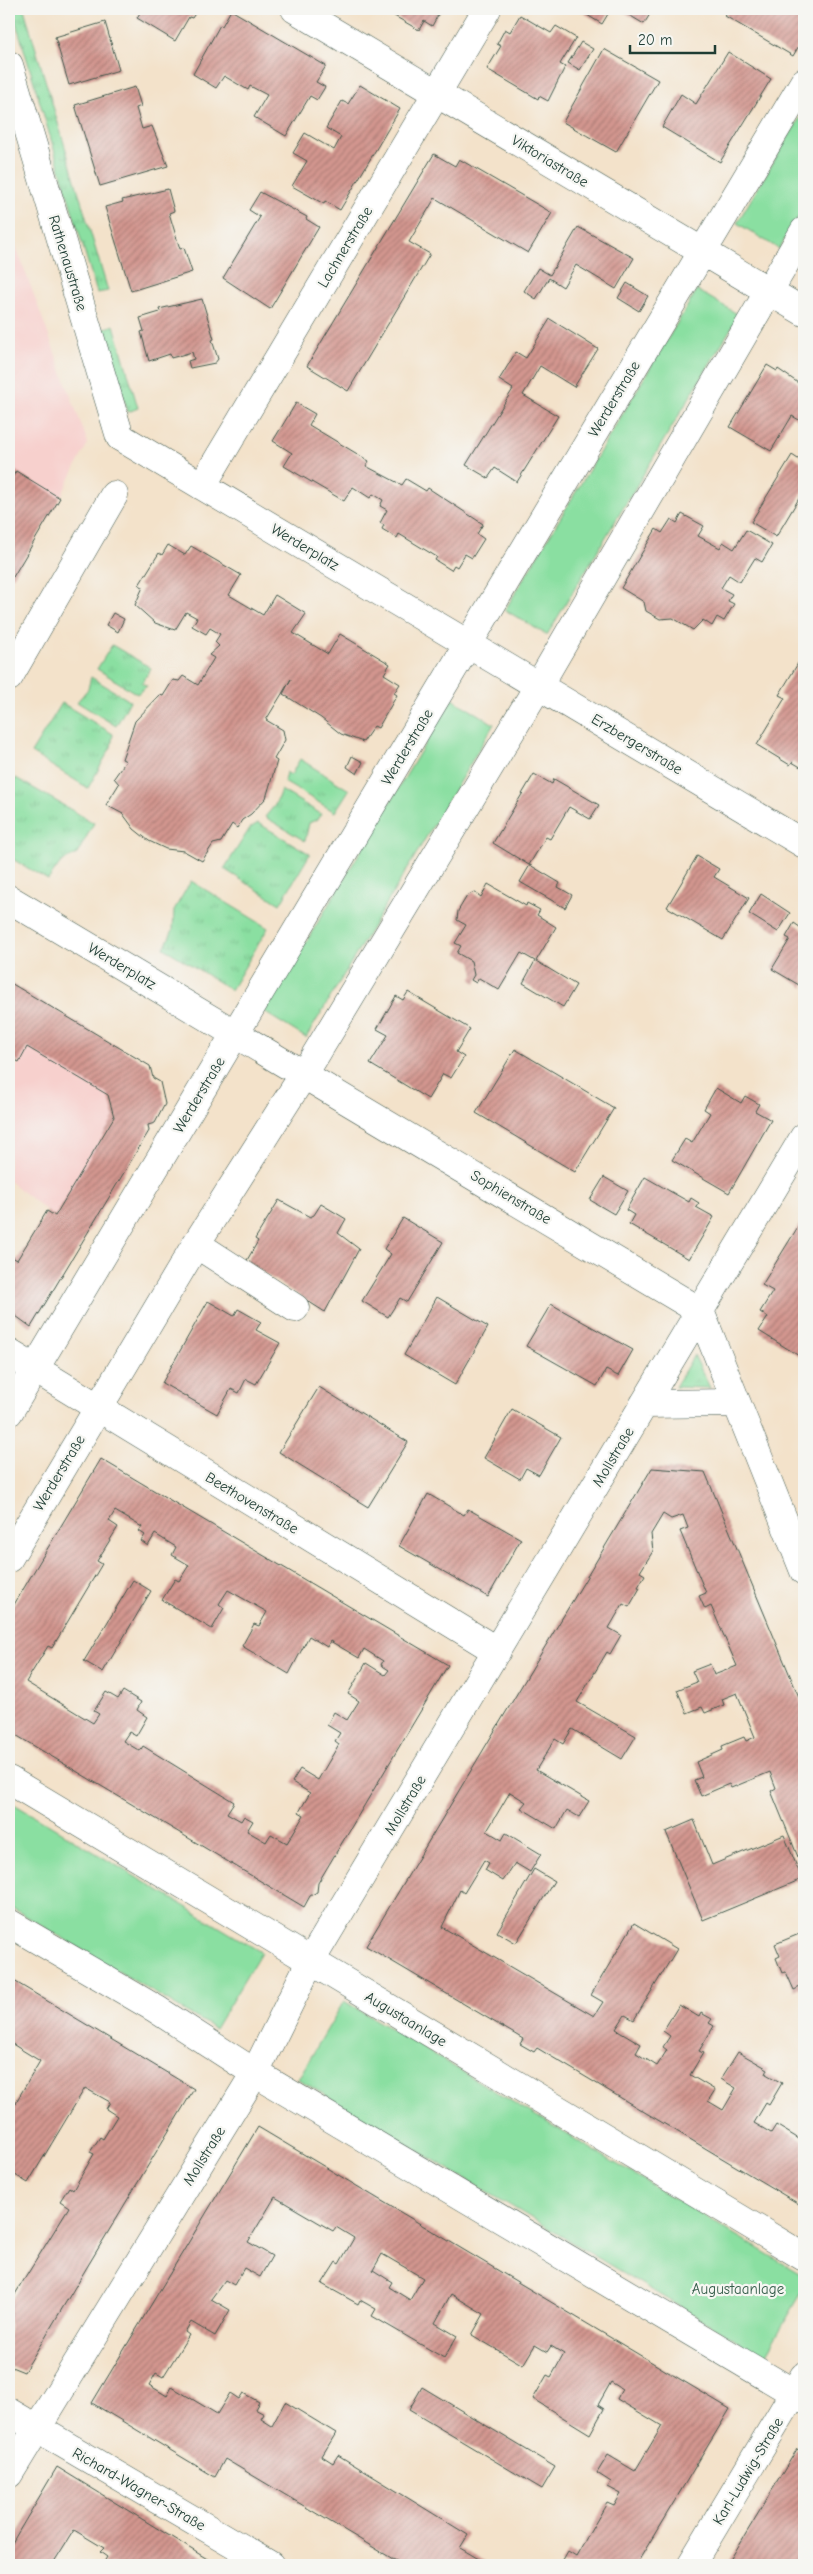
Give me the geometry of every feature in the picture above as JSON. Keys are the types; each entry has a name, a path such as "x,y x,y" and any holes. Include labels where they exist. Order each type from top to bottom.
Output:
{"street":[{"name":"Viktoriastraße","path":"296,9 804,312"},
{"name":"Lachnerstraße","path":"202,486 487,9"},
{"name":"Rathenaustraße","path":"9,65 120,437 142,449"},
{"name":"Werderstraße","path":"9,1412 804,82"},
{"name":"Werderstraße","path":"9,1558 196,1244 304,1074 539,685 804,231"},
{"name":"Werderplatz","path":"142,449 469,644"},
{"path":"9,676 16,649 114,495"},
{"name":"Erzbergerstraße","path":"469,644 804,844"},
{"name":"Werderplatz","path":"9,899 236,1034"},
{"name":"Sophienstraße","path":"236,1034 700,1311"},
{"name":"Mollstraße","path":"9,2474 255,2073 310,1962 804,1138"},
{"path":"196,1244 295,1308"},
{"path":"700,1311 804,1571"},
{"name":"Beethovenstraße","path":"9,1353 497,1651"},
{"path":"644,1404 736,1403"},
{"name":"Augustaanlage","path":"9,1780 804,2257"},
{"path":"9,1923 156,2009 255,2073 801,2389"},
{"name":"Karl-Ludwig-Straße","path":"691,2565 801,2389"},
{"name":"Richard-Wagner-Straße","path":"9,2412 270,2565"}],"shaded area":[{"path":"9,227 88,443 60,498 9,583"},
{"path":"51,1007 150,1066 153,1077 160,1082 165,1104 155,1123 148,1125 149,1131 87,1235 47,1211 9,1181 9,1079"}],"green space":[{"path":"12,9 24,9 108,291 97,293"},
{"path":"804,111 804,207 779,249 737,223"},
{"path":"697,290 739,315 547,635 505,610"},
{"path":"114,325 138,408 128,412 103,329"},
{"path":"112,645 151,668 142,683 147,686 137,694 97,669"},
{"path":"91,677 130,701 116,726 77,702 88,689"},
{"path":"452,699 494,724 306,1038 264,1012"},
{"path":"62,703 113,734 111,747 88,788 31,753"},
{"path":"300,759 349,790 335,812 284,782 286,772 291,775"},
{"path":"16,778 94,823 77,854 61,862 48,880 9,857 9,790"},
{"path":"281,790 321,814 318,819 309,823 305,841 265,817 275,805"},
{"path":"258,823 310,854 280,904 224,869 250,828"},
{"path":"191,881 268,928 231,990 164,948 173,930 174,910"},
{"path":"694,1355 710,1388 675,1387"},
{"path":"9,1801 261,1952 215,2029 9,1906"},
{"name":"Augustaanlage","path":"344,2001 804,2276 804,2289 764,2357 298,2079"}],"building":[{"path":"142,9 198,9 192,18 189,17 175,41 137,18"},
{"path":"382,9 432,9 439,13 432,26 424,21 419,30"},
{"path":"577,9 611,9 602,24"},
{"path":"626,9 653,9 644,24 624,12"},
{"path":"729,9 804,9 804,37 793,56 725,16"},
{"path":"231,10 326,66 316,82 325,87 317,100 310,96 286,136 254,117 267,95 250,86 248,90 224,76 216,88 193,74 220,25 222,26"},
{"path":"520,15 551,33 556,26 576,38 560,64 565,67 548,101 539,96 538,99 487,69 501,46 497,44 505,29 510,32"},
{"path":"105,22 119,70 69,85 55,37"},
{"path":"581,42 593,49 580,70 568,63"},
{"path":"604,49 658,80 616,152 563,122"},
{"path":"728,52 771,79 720,162 662,127 681,94 696,104"},
{"path":"360,85 400,109 340,210 325,201 324,204 292,186 307,161 293,153 305,133 334,150 341,137 326,128 342,101 348,104"},
{"path":"135,87 141,106 136,108 142,129 152,126 168,166 100,186 75,105"},
{"path":"434,154 455,166 459,159 552,213 528,253 435,198 409,242 430,254 348,391 307,366"},
{"path":"168,189 174,211 169,213 180,249 184,248 192,272 131,291 105,207 123,202 122,200"},
{"path":"260,192 307,217 306,219 319,227 270,309 223,278 260,217 249,210"},
{"path":"578,227 634,258 616,289 576,265 563,287 549,278 536,299 524,291 538,268 550,275"},
{"path":"627,283 648,296 639,311 618,298"},
{"path":"202,299 214,339 212,340 218,359 215,363 190,368 188,361 194,359 192,352 171,358 170,354 149,361 141,332 144,331 140,318 160,312 159,309"},
{"path":"550,319 598,349 574,387 540,366 523,395 558,416 517,482 495,468 488,478 466,465 513,389 499,380 516,352 526,358"},
{"path":"767,365 777,371 778,369 804,387 804,414 801,421 792,416 771,451 730,427"},
{"path":"296,403 315,414 309,425 369,461 366,466 402,485 406,479 426,491 428,488 483,524 477,534 484,539 472,558 465,554 457,567 454,565 451,570 435,560 437,557 399,534 397,538 382,529 384,525 380,523 387,510 380,506 383,500 373,494 370,498 353,487 344,501 284,466 292,453 273,441"},
{"path":"792,455 804,463 804,490 776,537 751,522"},
{"path":"16,471 60,498 13,577 9,574 9,473 13,476"},
{"path":"682,514 704,526 698,536 720,548 723,542 734,549 746,530 772,545 762,562 755,558 740,582 729,575 721,588 732,594 728,601 734,604 724,621 717,617 712,626 703,620 693,630 673,618 660,619 646,611 644,602 621,588 656,529 662,533 671,519 677,523"},
{"path":"168,545 185,555 191,546 241,575 229,595 263,615 275,595 306,614 293,633 328,654 340,634 390,664 384,674 400,684 394,693 397,695 378,728 374,726 363,742 341,734 321,718 283,694 291,679 266,720 283,730 285,740 274,759 277,761 266,798 251,814 242,820 237,828 232,824 221,842 213,844 202,861 184,851 166,849 149,841 134,829 123,814 106,805 119,784 114,778 126,761 122,759 135,721 160,695 163,696 173,680 179,681 183,676 198,685 214,658 209,655 219,646 215,642 220,634 210,628 206,634 192,626 197,618 186,612 175,630 155,623 135,605 143,587 139,585 159,553 162,555"},
{"path":"113,613 124,619 118,632 106,625"},
{"path":"800,660 804,663 804,769 792,762 790,765 757,745 785,698 779,695"},
{"path":"352,756 363,762 357,774 347,767"},
{"path":"534,774 552,784 554,779 599,805 590,819 569,807 550,839 546,837 529,865 493,843"},
{"path":"697,856 719,869 714,877 749,898 723,940 667,907"},
{"path":"530,865 560,883 558,887 572,895 565,908 520,882"},
{"path":"488,884 526,906 527,903 540,910 537,915 556,927 536,961 576,985 563,1007 523,983 535,961 521,953 499,990 479,978 476,983 471,980 474,975 471,961 457,953 461,946 455,943 466,925 457,920 458,911 467,896 474,892 481,897"},
{"path":"761,894 790,913 778,932 749,914"},
{"path":"794,923 804,930 804,988 772,969 790,939 786,937"},
{"path":"9,982 150,1066 153,1078 160,1082 165,1104 155,1123 148,1125 149,1131 31,1327 9,1311 9,1255 17,1260 47,1211 55,1216 114,1117 108,1095 27,1047 19,1062 9,1057"},
{"path":"408,992 470,1029 456,1052 464,1057 451,1078 443,1074 428,1099 370,1064 388,1035 377,1029 396,996 403,1000"},
{"path":"515,1049 614,1108 575,1172 476,1113"},
{"path":"716,1088 741,1103 745,1096 759,1104 755,1111 771,1120 729,1193 672,1160 685,1139 692,1143 710,1113 704,1109"},
{"path":"604,1177 628,1191 614,1214 590,1200"},
{"path":"645,1177 689,1202 691,1198 699,1203 696,1207 714,1217 689,1259 629,1224 634,1215 626,1210"},
{"path":"279,1200 310,1217 314,1215 321,1204 346,1219 338,1233 359,1249 325,1312 246,1262 258,1241 255,1239"},
{"path":"804,1217 804,1359 759,1331 768,1317 760,1312 773,1291 762,1285"},
{"path":"403,1218 443,1242 407,1302 400,1298 388,1317 362,1301 391,1254 384,1249"},
{"path":"437,1297 488,1327 455,1385 404,1355"},
{"path":"208,1301 234,1316 238,1309 261,1322 256,1330 280,1343 256,1384 246,1379 239,1393 231,1389 217,1414 162,1383"},
{"path":"551,1304 633,1350 618,1376 606,1370 597,1386 526,1346"},
{"path":"319,1387 408,1442 368,1507 279,1452"},
{"path":"512,1409 561,1437 539,1475 526,1468 520,1479 484,1458"},
{"path":"101,1459 448,1665 318,1883 317,1892 310,1896 304,1907 9,1731 9,1613","holes":["115,1511 142,1527 139,1531 145,1535 141,1541 148,1546 155,1534 176,1547 172,1555 189,1565 179,1581 175,1579 162,1600 212,1629 224,1608 219,1604 228,1590 267,1612 259,1626 254,1624 242,1646 289,1674 309,1636 327,1647 330,1641 359,1658 364,1649 383,1661 381,1665 389,1670 385,1675 366,1663 348,1694 359,1701 347,1720 334,1712 327,1725 340,1733 335,1741 339,1744 318,1780 300,1769 292,1782 310,1793 299,1812 304,1815 287,1843 271,1834 266,1842 247,1831 253,1821 244,1816 241,1821 227,1813 234,1802 143,1746 140,1751 123,1741 129,1732 136,1736 147,1717 137,1710 141,1702 123,1691 118,1699 106,1692 94,1711 99,1714 93,1723 26,1682 48,1646 52,1648 102,1564 97,1561 118,1527 109,1521"]},
{"path":"652,1468 705,1472 804,1709 804,1855 798,1857 771,1791 776,1788 770,1772 731,1788 729,1784 701,1796 694,1780 702,1777 696,1762 723,1750 722,1746 744,1737 746,1741 755,1737 737,1693 722,1699 724,1705 705,1713 702,1707 687,1713 677,1690 697,1682 692,1671 710,1664 714,1675 737,1666 711,1606 705,1609 699,1596 706,1593 680,1531 688,1528 683,1515 671,1519 663,1514 651,1534 653,1551 640,1572 645,1575 638,1587 640,1588 629,1607 623,1604 609,1628 621,1635 610,1654 607,1652 577,1702 636,1736 622,1759 572,1729 563,1744 555,1739 536,1770 589,1801 579,1817 567,1810 556,1829 521,1808 526,1802 510,1792 487,1831 502,1840 506,1833 541,1854 530,1872 515,1863 503,1881 485,1870 489,1863 484,1860 464,1893 460,1890 442,1927 594,2016 603,2002 591,1995 634,1923 677,1949 634,2020 625,2015 616,2029 641,2044 636,2053 657,2066 667,2050 663,2047 670,2036 663,2031 679,2005 699,2017 701,2013 712,2019 709,2023 714,2026 699,2051 703,2053 690,2075 715,2090 708,2101 723,2110 736,2088 721,2079 738,2052 768,2069 766,2074 782,2083 769,2105 766,2103 754,2123 771,2133 776,2125 804,2142 804,2207 537,2048 534,2052 520,2044 523,2039 366,1946"},
{"path":"428,1494 464,1515 468,1509 521,1539 488,1597 399,1546"},
{"path":"133,1580 151,1591 103,1672 84,1661"},
{"path":"694,1820 712,1865 784,1835 802,1879 703,1920 666,1832"},
{"path":"534,1869 554,1881 516,1943 497,1932"},
{"path":"804,1932 804,1985 794,1990 786,1972 782,1973 776,1958 780,1956 775,1944"},
{"path":"9,1978 194,2089 24,2372 9,2366 9,2304 69,2207 60,2201 69,2187 73,2190 94,2154 90,2152 100,2137 103,2139 117,2116 106,2109 110,2102 85,2088 28,2183 9,2171 9,2114 40,2061 9,2042"},
{"path":"258,2127 730,2409 636,2565 560,2565 568,2551 576,2556 607,2503 614,2506 621,2494 608,2487 611,2482 597,2473 608,2455 635,2471 662,2426 617,2399 622,2389 611,2382 598,2405 604,2409 590,2434 533,2399 547,2375 551,2377 564,2354 551,2346 547,2352 535,2345 523,2365 472,2335 484,2314 451,2294 435,2323 457,2336 444,2358 372,2316 376,2309 360,2300 358,2304 322,2284 336,2262 339,2264 354,2238 336,2227 333,2231 275,2197 248,2242 272,2256 260,2277 244,2268 234,2285 225,2280 211,2299 230,2310 215,2336 191,2322 185,2332 189,2335 163,2377 156,2373 149,2385 167,2396 172,2387 217,2414 230,2393 239,2399 243,2393 259,2402 255,2409 264,2414 261,2419 272,2426 285,2402 336,2433 322,2456 333,2463 338,2455 468,2535 460,2548 489,2565 403,2565 225,2459 215,2477 92,2403","holes":["382,2254 423,2278 410,2300 389,2287 392,2282 373,2270"]},
{"path":"422,2387 555,2467 542,2489 409,2410"},
{"path":"797,2449 804,2453 804,2559 801,2565 727,2565"},
{"path":"57,2467 218,2565 102,2565 107,2557 100,2552 104,2548 74,2530 52,2565 9,2565 9,2548"}]}
